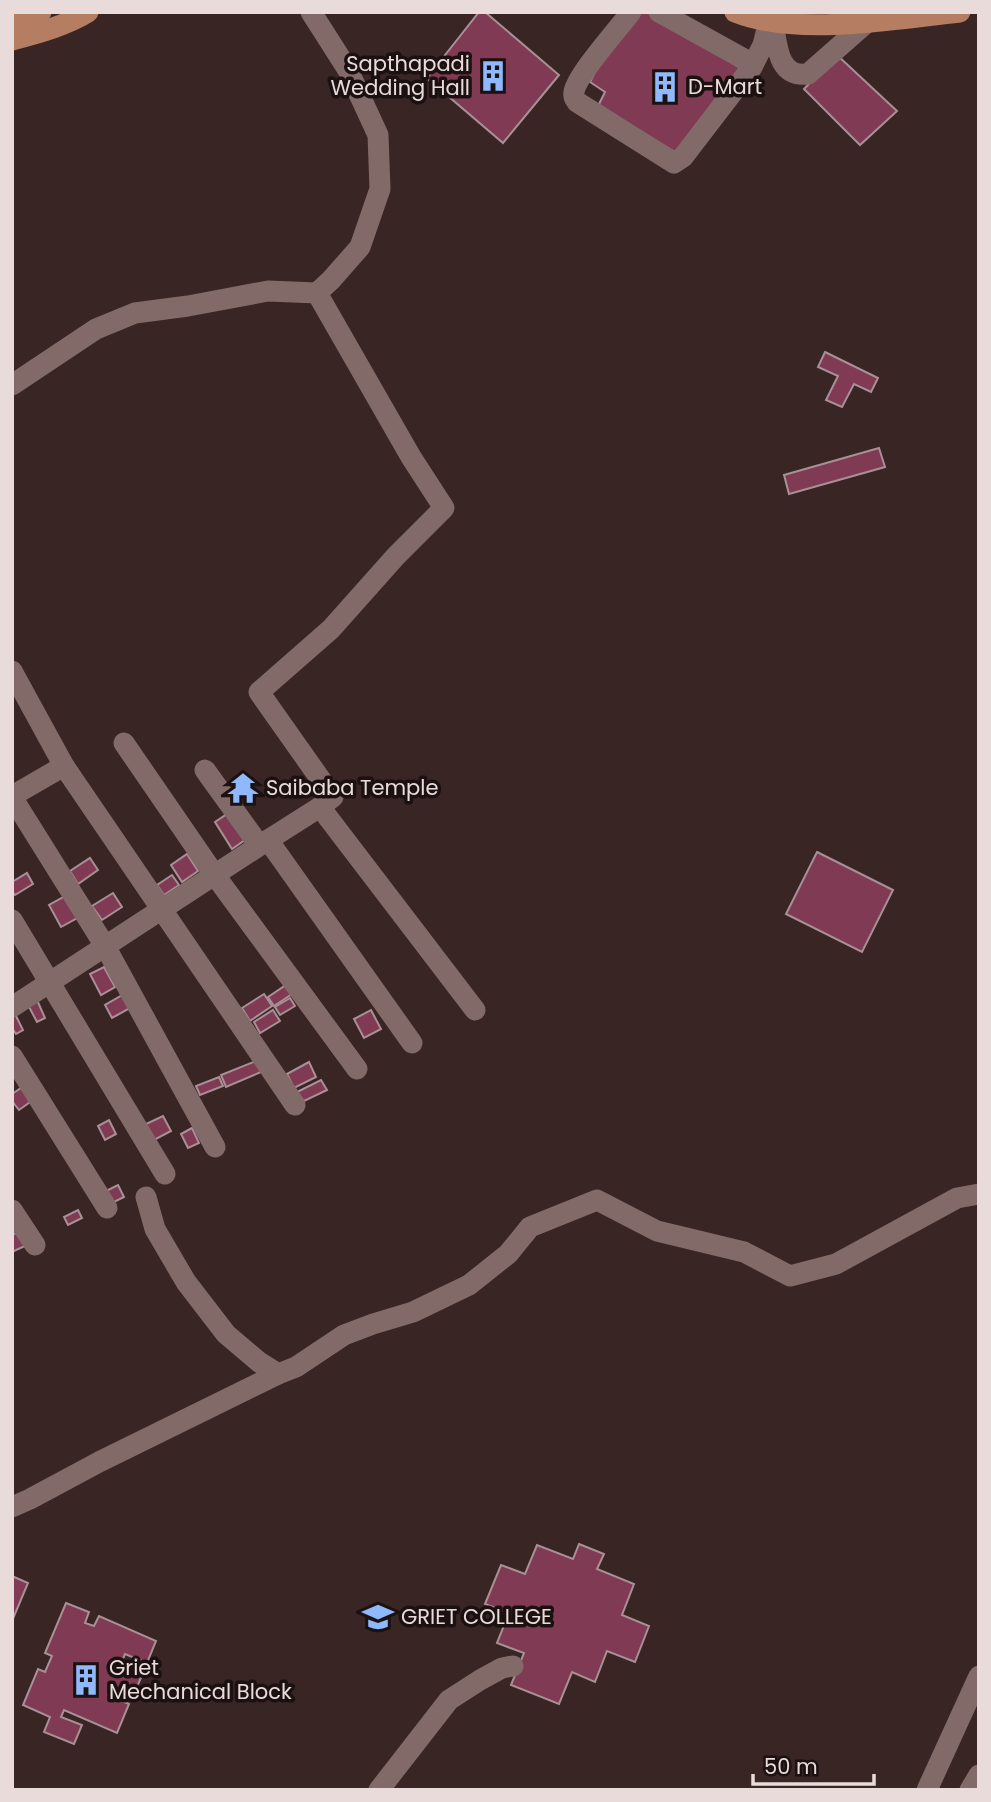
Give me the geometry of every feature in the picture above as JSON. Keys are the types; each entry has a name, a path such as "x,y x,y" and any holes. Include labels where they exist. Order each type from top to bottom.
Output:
{"main road":[{"path":"12,20 41,12"},
{"path":"12,40 42,32 88,12"},
{"path":"735,12 753,20 796,25 866,23 960,12"}],"street":[{"path":"12,385 96,329 135,313 268,291 317,293 360,247 380,189 378,135 348,69 311,12"},
{"path":"631,12 581,76 574,91 574,98 674,163 683,157 753,64 771,22"},
{"path":"659,12 753,64"},
{"path":"771,22 780,60 790,71 803,75 808,74 866,23"},
{"path":"12,1007 333,797 258,692 331,629 396,556 444,508 411,457 317,293"},
{"path":"12,671 64,766 295,1105"},
{"path":"124,743 215,874 357,1069"},
{"path":"64,766 12,796 105,946 215,1147"},
{"path":"205,770 264,843 412,1043"},
{"path":"320,807 475,1010"},
{"path":"12,920 165,1174"},
{"path":"12,1056 107,1208"},
{"path":"12,1507 296,1367 344,1335 412,1312 469,1285 508,1254 530,1227 597,1200 657,1231 744,1252 790,1276 836,1264 957,1198 979,1195"},
{"path":"146,1197 155,1229 186,1282 226,1334 278,1374"},
{"path":"12,1210 36,1245"},
{"path":"379,1790 449,1700 480,1679 513,1665"},
{"path":"928,1790 979,1676"},
{"path":"970,1790 979,1774"}],"building":[{"name":"Sapthapadi Wedding Hall","path":"479,12 485,12 559,75 503,143 427,78"},
{"name":"D-Mart","path":"637,12 654,12 746,72 675,152 598,106 605,92 590,82 605,52"},
{"path":"837,55 897,111 860,145 804,89"},
{"path":"825,352 878,378 871,392 854,384 842,407 826,400 838,376 818,367"},
{"path":"879,448 885,467 789,494 784,475"},
{"path":"227,814 245,840 232,849 215,822"},
{"path":"817,852 893,890 862,952 786,914"},
{"path":"187,854 198,871 182,882 171,865"},
{"path":"90,858 98,870 78,884 70,871"},
{"path":"27,873 33,884 15,895 12,882"},
{"path":"172,875 179,885 164,895 157,885"},
{"path":"113,893 122,907 102,920 92,906"},
{"path":"67,895 79,917 61,927 49,905"},
{"path":"104,967 115,987 101,995 90,974"},
{"path":"289,983 295,992 274,1006 268,997"},
{"path":"124,994 132,1007 112,1018 105,1005"},
{"path":"264,994 272,1006 250,1021 242,1008"},
{"path":"290,998 295,1006 280,1015 275,1007"},
{"path":"37,1000 45,1018 37,1022 28,1005"},
{"path":"273,1010 280,1021 260,1033 254,1022"},
{"path":"371,1010 381,1029 364,1038 354,1019"},
{"path":"15,1014 23,1030 16,1034 12,1028 12,1015"},
{"path":"256,1061 261,1072 226,1087 221,1075"},
{"path":"309,1062 316,1077 294,1088 287,1074"},
{"path":"219,1077 223,1086 200,1095 196,1086"},
{"path":"321,1080 327,1090 302,1102 297,1092"},
{"path":"24,1086 33,1100 19,1110 12,1101 12,1094"},
{"path":"163,1116 171,1131 154,1140 146,1124"},
{"path":"109,1120 116,1134 105,1140 98,1126"},
{"path":"192,1128 199,1143 188,1148 181,1134"},
{"path":"118,1185 124,1197 110,1204 104,1192"},
{"path":"78,1210 82,1218 68,1225 64,1217"},
{"path":"18,1232 25,1246 12,1252 12,1235"},
{"path":"579,1544 604,1554 597,1569 634,1584 622,1615 649,1626 635,1662 607,1651 595,1682 572,1672 559,1704 511,1685 524,1653 497,1643 509,1613 485,1604 501,1565 525,1574 537,1545 573,1559"},
{"path":"12,1576 28,1583 12,1621"},
{"name":"Griet Mechanical Block","path":"66,1603 89,1612 85,1623 94,1626 99,1616 156,1641 147,1663 125,1654 122,1661 144,1671 132,1698 111,1689 108,1695 129,1704 117,1733 64,1710 61,1717 82,1725 74,1744 44,1732 50,1717 23,1705 38,1669 45,1672 52,1656 45,1653"}],"place":[{"name":"Sapthapadi Wedding Hall","path":"493,76"},
{"name":"D-Mart","path":"665,87"},
{"name":"Saibaba Temple","path":"243,788"},
{"name":"GRIET COLLEGE","path":"378,1617"},
{"name":"Griet Mechanical Block","path":"86,1680"}]}
